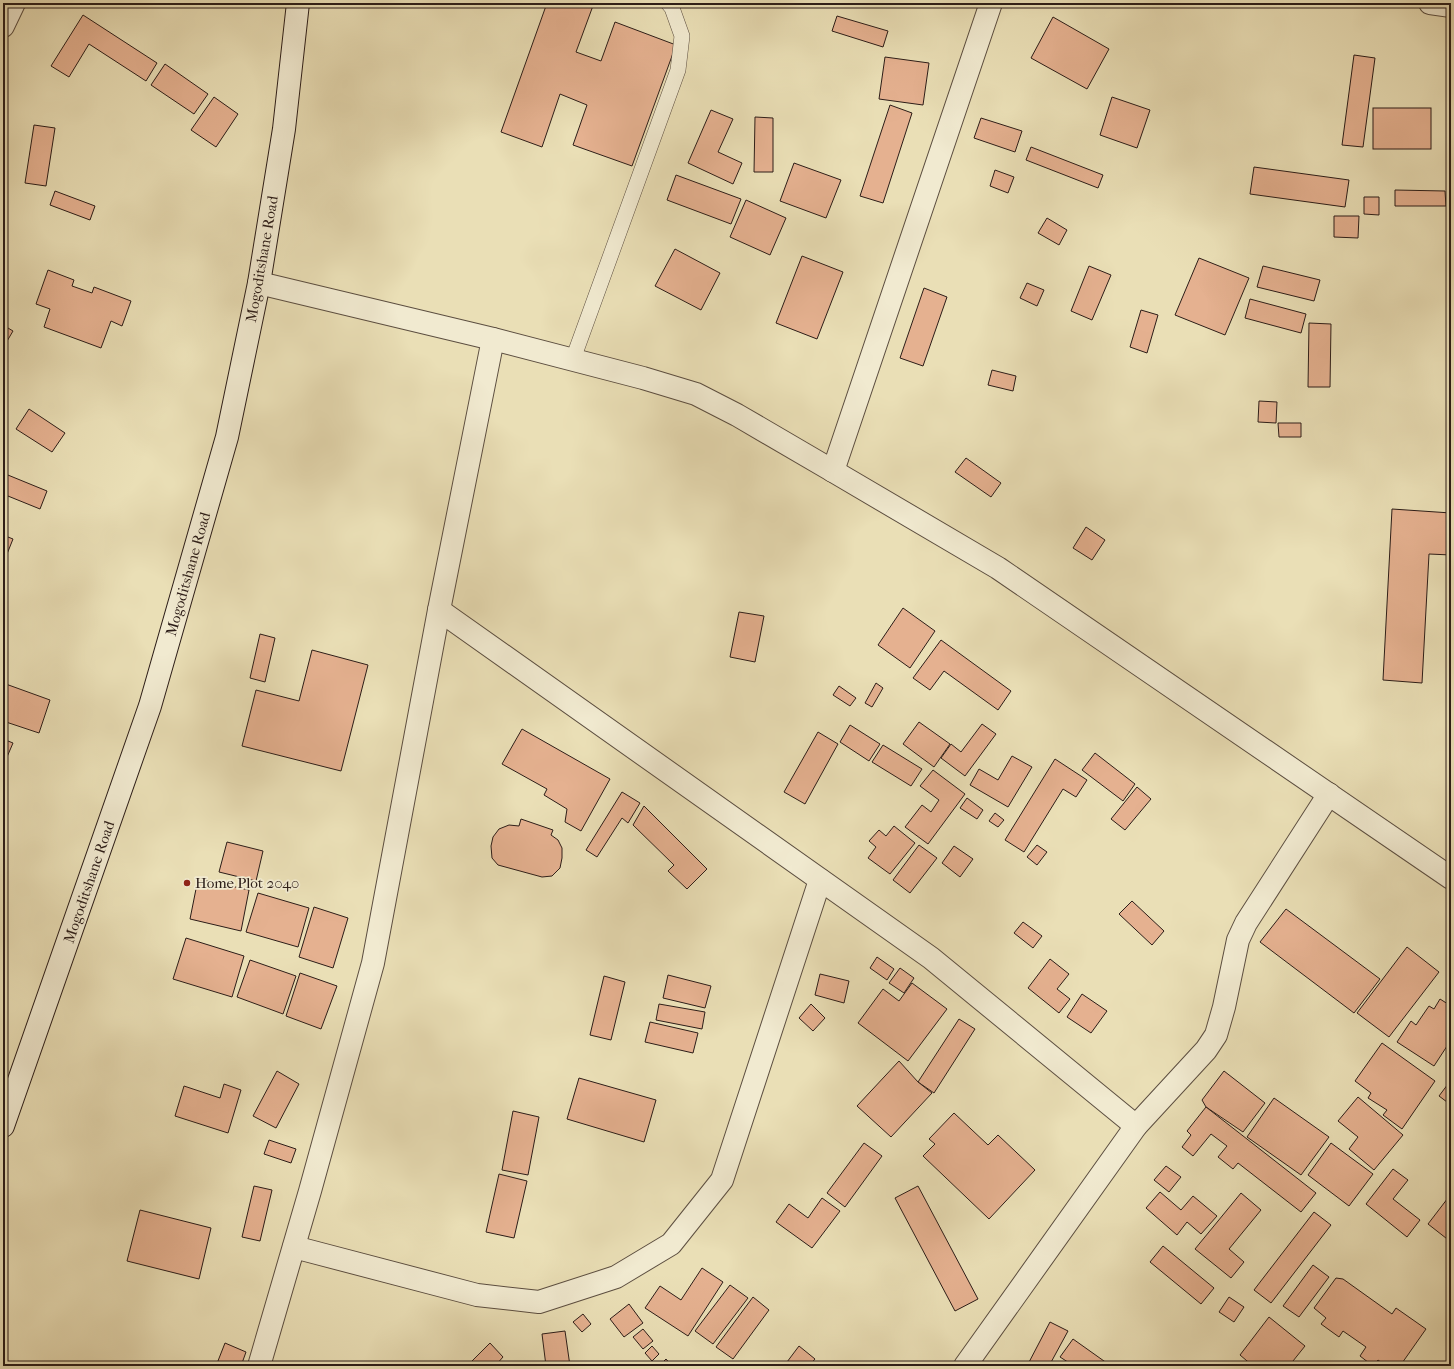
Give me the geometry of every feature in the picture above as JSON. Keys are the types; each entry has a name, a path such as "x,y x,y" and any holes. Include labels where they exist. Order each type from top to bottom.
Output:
{"street":[{"path":"3,26 14,3"},
{"name":"Mogoditshane Road","path":"3,1126 150,706 227,437 259,283 284,129 298,3"},
{"path":"833,471 991,3"},
{"path":"1430,3 1451,6"},
{"path":"259,283 573,359 696,394 737,415 998,568 1451,878"},
{"path":"259,1366 294,1247 373,963 439,610 493,339"},
{"path":"439,610 931,958 1136,1126"},
{"path":"965,1366 1136,1126 1206,1050 1216,1035 1224,1007 1238,940 1246,923 1329,794"},
{"path":"294,1247 477,1295 539,1302 616,1278 671,1244 722,1180 820,880"}],"lane":[{"path":"573,359 678,70 682,36 672,8 668,3"}],"building":[{"path":"547,3 594,3 576,52 601,61 615,22 676,45 632,166 573,145 587,105 560,94 542,147 501,132"},
{"path":"83,15 157,63 146,81 89,44 69,77 51,66"},
{"path":"837,16 888,31 883,47 832,31"},
{"path":"1053,17 1109,49 1087,89 1031,58"},
{"path":"1354,55 1375,58 1363,147 1342,145"},
{"path":"885,57 929,63 923,105 879,99"},
{"path":"165,64 208,94 194,114 151,85"},
{"path":"214,97 238,114 216,147 191,130"},
{"path":"1112,97 1150,110 1137,148 1100,135"},
{"path":"890,105 912,113 883,203 860,196"},
{"path":"1373,108 1431,108 1431,149 1373,149"},
{"path":"711,110 733,119 718,152 742,163 733,184 688,163"},
{"path":"755,117 773,118 773,172 754,172"},
{"path":"981,118 1022,131 1015,152 974,138"},
{"path":"34,125 55,128 46,186 25,183"},
{"path":"1031,147 1103,175 1098,188 1026,160"},
{"path":"794,163 841,180 826,218 780,201"},
{"path":"1254,167 1349,180 1345,207 1250,194"},
{"path":"995,170 1014,177 1008,193 990,186"},
{"path":"676,175 741,199 731,224 667,200"},
{"path":"1395,190 1445,191 1446,206 1395,206"},
{"path":"55,191 95,206 90,220 50,205"},
{"path":"1364,197 1379,197 1379,215 1364,214"},
{"path":"746,200 786,218 770,255 730,237"},
{"path":"1334,216 1359,216 1358,238 1334,237"},
{"path":"1047,218 1067,230 1059,245 1038,233"},
{"path":"675,249 720,273 701,310 655,286"},
{"path":"802,256 843,272 817,339 776,323"},
{"path":"1199,258 1249,278 1225,335 1175,315"},
{"path":"1089,266 1111,275 1092,320 1071,311"},
{"path":"1263,266 1320,280 1314,301 1257,287"},
{"path":"48,270 74,280 72,286 92,293 94,287 131,301 122,326 111,321 101,348 44,327 50,309 36,304"},
{"path":"1027,283 1044,290 1037,306 1020,298"},
{"path":"924,288 947,297 923,366 900,358"},
{"path":"1250,299 1306,314 1301,333 1245,318"},
{"path":"1141,310 1158,315 1147,353 1130,347"},
{"path":"1309,323 1331,324 1330,387 1308,387"},
{"path":"3,325 13,331 3,348"},
{"path":"992,370 1016,376 1013,391 988,385"},
{"path":"1259,401 1277,402 1276,423 1258,422"},
{"path":"29,409 65,433 52,452 16,429"},
{"path":"1278,423 1301,423 1301,437 1279,437"},
{"path":"966,458 1001,483 991,497 955,472"},
{"path":"3,473 47,491 40,509 3,494"},
{"path":"1392,509 1451,513 1451,555 1429,554 1422,683 1383,680"},
{"path":"1086,527 1105,540 1092,560 1073,548"},
{"path":"3,535 13,539 3,564"},
{"path":"903,608 935,631 910,668 878,645"},
{"path":"739,612 764,616 755,662 730,657"},
{"path":"260,634 275,638 265,682 250,678"},
{"path":"941,640 1011,691 998,710 944,671 930,690 913,678"},
{"path":"312,650 368,665 341,771 242,746 256,690 299,701"},
{"path":"3,683 50,700 39,733 3,721"},
{"path":"876,683 883,688 872,707 865,703"},
{"path":"839,686 856,698 850,706 833,695"},
{"path":"919,722 950,744 934,767 903,744"},
{"path":"982,724 996,734 965,776 941,758 951,744 961,752"},
{"path":"850,725 880,744 869,761 840,742"},
{"path":"522,729 610,779 581,831 565,822 567,809 544,795 547,789 502,764"},
{"path":"818,732 838,744 805,804 784,792"},
{"path":"3,739 13,743 4,764 3,764"},
{"path":"883,745 922,769 911,786 872,762"},
{"path":"1095,753 1135,784 1123,801 1082,770"},
{"path":"1012,756 1032,767 1008,807 970,785 979,769 998,780"},
{"path":"1055,759 1087,780 1076,797 1063,789 1024,852 1005,840"},
{"path":"933,770 965,794 928,844 905,827 922,805 931,812 939,800 920,786"},
{"path":"1137,787 1151,799 1125,830 1111,819"},
{"path":"622,792 640,803 628,823 622,818 597,857 586,850"},
{"path":"967,798 983,810 977,819 960,808"},
{"path":"644,806 707,869 687,889 668,871 674,865 633,825"},
{"path":"995,813 1004,820 998,827 989,821"},
{"path":"521,819 553,830 551,835 558,840 562,848 562,858 560,868 552,876 542,877 498,865 492,858 491,846 493,837 499,829 509,825 519,826"},
{"path":"894,826 915,843 890,874 868,858 876,847 869,841 879,830 886,836"},
{"path":"227,842 263,851 256,881 219,872"},
{"path":"919,845 937,858 910,893 893,880"},
{"path":"1037,845 1047,852 1037,865 1027,857"},
{"path":"954,846 973,859 960,877 942,863"},
{"path":"198,879 249,890 241,931 190,919"},
{"path":"258,893 309,908 298,947 246,932"},
{"path":"1132,901 1164,931 1152,945 1119,914"},
{"path":"314,907 348,918 333,968 299,957"},
{"path":"1286,909 1380,979 1354,1013 1260,942"},
{"path":"1023,922 1042,936 1033,948 1014,933"},
{"path":"186,938 244,956 232,997 173,979"},
{"path":"1407,947 1439,972 1389,1037 1357,1013"},
{"path":"877,957 894,969 887,980 870,968"},
{"path":"1050,959 1069,974 1057,989 1070,999 1059,1013 1028,988"},
{"path":"250,960 296,976 283,1014 237,997"},
{"path":"900,968 914,978 904,993 889,983"},
{"path":"300,973 337,986 321,1029 286,1016"},
{"path":"820,974 849,981 844,1003 815,995"},
{"path":"668,975 711,986 705,1008 663,998"},
{"path":"604,976 625,982 611,1040 590,1035"},
{"path":"912,983 947,1009 908,1061 858,1023 883,989 899,1001"},
{"path":"1082,994 1107,1011 1091,1033 1067,1017"},
{"path":"1440,999 1451,1006 1451,1040 1434,1066 1397,1042 1411,1021 1416,1025 1429,1006 1434,1009"},
{"path":"659,1004 705,1012 702,1029 656,1020"},
{"path":"811,1004 825,1018 813,1031 799,1018"},
{"path":"959,1019 975,1029 934,1093 918,1082"},
{"path":"650,1022 698,1033 693,1053 645,1042"},
{"path":"1382,1043 1435,1081 1402,1129 1383,1115 1387,1110 1368,1098 1371,1093 1355,1081"},
{"path":"899,1061 918,1082 932,1093 891,1137 857,1106"},
{"path":"277,1071 299,1084 276,1128 253,1116"},
{"path":"1224,1071 1265,1103 1243,1132 1206,1107 1202,1100"},
{"path":"579,1078 656,1100 644,1142 567,1119"},
{"path":"1451,1080 1451,1105 1439,1096"},
{"path":"224,1084 241,1090 228,1133 175,1116 184,1086 220,1098"},
{"path":"1358,1097 1403,1135 1374,1170 1349,1149 1358,1137 1338,1121"},
{"path":"1274,1098 1329,1137 1301,1175 1247,1137"},
{"path":"1206,1107 1316,1193 1301,1212 1238,1163 1233,1169 1218,1157 1227,1146 1211,1134 1193,1156 1182,1147 1191,1135 1187,1131"},
{"path":"513,1111 539,1117 528,1175 502,1170"},
{"path":"954,1113 988,1145 998,1135 1035,1170 989,1219 923,1156 935,1144 929,1139"},
{"path":"269,1140 296,1149 291,1163 264,1154"},
{"path":"864,1143 882,1156 845,1207 827,1193"},
{"path":"1331,1143 1373,1174 1349,1206 1308,1175"},
{"path":"1166,1166 1181,1177 1169,1192 1154,1180"},
{"path":"1393,1169 1408,1180 1393,1199 1420,1220 1407,1237 1366,1204"},
{"path":"499,1174 527,1181 514,1238 486,1232"},
{"path":"254,1186 272,1190 260,1241 242,1237"},
{"path":"918,1186 978,1299 955,1311 895,1198"},
{"path":"1160,1192 1181,1210 1193,1196 1217,1216 1201,1234 1187,1222 1177,1235 1146,1208"},
{"path":"1241,1193 1261,1210 1229,1249 1244,1262 1231,1278 1195,1249"},
{"path":"1451,1194 1451,1242 1428,1224"},
{"path":"822,1198 840,1211 812,1248 776,1222 789,1204 808,1218"},
{"path":"140,1210 211,1228 199,1279 127,1261"},
{"path":"1314,1212 1331,1225 1271,1303 1254,1290"},
{"path":"1163,1246 1214,1288 1201,1304 1150,1262"},
{"path":"1313,1265 1329,1277 1299,1317 1283,1306"},
{"path":"702,1268 723,1282 688,1336 645,1308 660,1286 681,1300"},
{"path":"1336,1278 1343,1279 1392,1314 1396,1308 1426,1329 1400,1366 1386,1366 1378,1360 1373,1366 1360,1356 1366,1347 1343,1331 1339,1337 1321,1324 1326,1318 1314,1308"},
{"path":"730,1285 748,1298 713,1344 695,1331"},
{"path":"753,1297 769,1310 733,1359 716,1347"},
{"path":"1229,1297 1244,1307 1234,1322 1219,1312"},
{"path":"629,1304 643,1323 624,1337 610,1319"},
{"path":"583,1314 591,1324 582,1332 573,1322"},
{"path":"1269,1317 1305,1346 1289,1366 1253,1366 1240,1355"},
{"path":"1050,1322 1068,1331 1049,1366 1027,1366"},
{"path":"643,1329 653,1341 643,1349 633,1337"},
{"path":"565,1331 570,1366 546,1366 542,1334"},
{"path":"1073,1339 1111,1366 1074,1366 1060,1357"},
{"path":"225,1343 246,1352 241,1366 216,1366"},
{"path":"490,1343 503,1357 495,1366 467,1366"},
{"path":"652,1346 659,1354 652,1361 645,1353"},
{"path":"799,1346 815,1359 809,1366 784,1366"},
{"path":"666,1359 672,1366 660,1365"}],"place":[{"name":"Home Plot 2040","path":"187,883"}]}
